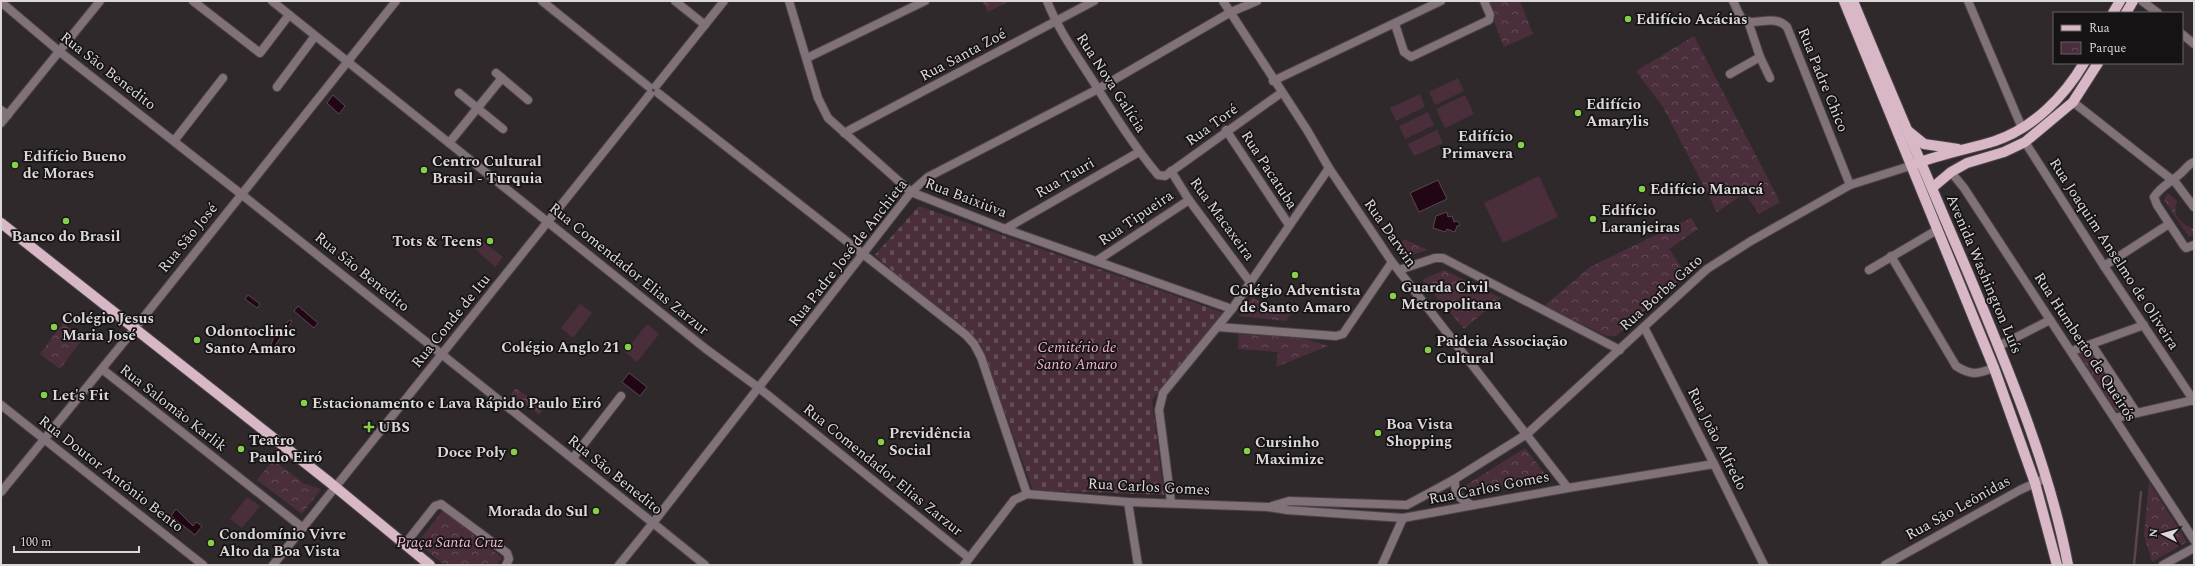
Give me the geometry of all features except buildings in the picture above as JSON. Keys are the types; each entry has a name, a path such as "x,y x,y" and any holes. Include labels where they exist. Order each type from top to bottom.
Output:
{"main road":[{"name":"Avenida Washington Luís","path":"1844,1 1915,164 1932,188 1999,346 2046,478 2068,565"},
{"name":"Avenida Washington Luís","path":"1853,1 1906,130 1915,164 1937,230 1994,368 2035,483 2057,565"},
{"path":"2114,12 2120,1"},
{"path":"2127,12 2133,1"},
{"path":"1915,164 1997,140 2022,128 2057,100 2076,78 2083,64"},
{"path":"1932,188 1951,172 1967,163 2004,152 2025,142 2073,102 2097,64"},
{"path":"1906,130 1924,144 1964,150"},
{"path":"1,223 336,488 430,565"}],"street":[{"path":"1,123 4,112 60,52 100,1"},
{"path":"193,1 260,53 289,15"},
{"name":"Rua Comendador Elias Zarzur","path":"272,1 706,349 759,388 969,558"},
{"name":"Rua São José","path":"1,492 102,369 396,1"},
{"path":"542,1 653,90 864,254 966,335 974,344 981,357 1027,494 1014,500 964,565"},
{"path":"675,1 705,25"},
{"name":"Rua Conde de Itu","path":"273,565 724,1"},
{"name":"Rua Baixiúva","path":"789,1 818,98 828,118 911,192 1005,229 1098,260 1232,309"},
{"path":"807,58 925,1"},
{"name":"Rua Nova Galícia","path":"1047,1 1055,22 1139,152 1158,176"},
{"name":"Rua Santa Zoé","path":"844,133 1094,1"},
{"name":"Rua Darwin","path":"1223,1 1273,81 1307,130 1329,168 1392,262 1568,488"},
{"name":"Rua Padre José de Anchieta","path":"619,565 864,254 911,192 928,177 1098,89 1231,12 1257,1"},
{"path":"1273,81 1441,1"},
{"path":"1395,24 1404,52 1411,57 1489,20 1490,15 1484,1"},
{"path":"1733,1 1740,15 1748,21 1760,56 1770,78"},
{"path":"1968,1 2022,128"},
{"path":"2142,1 2157,12"},
{"name":"Rua São Benedito","path":"1,2 60,52 443,354 705,565"},
{"name":"Rua Padre Chico","path":"1748,21 1774,19 1781,21 1787,27 1850,185"},
{"path":"2183,35 2194,44"},
{"path":"277,87 315,36"},
{"path":"1730,74 1760,56"},
{"path":"449,143 478,108 499,76 528,100"},
{"path":"174,141 223,78"},
{"path":"459,93 503,129"},
{"name":"Rua Toré","path":"1158,176 1163,177 1171,172 1226,130 1281,93"},
{"path":"2073,102 2171,180 2180,188 2194,207"},
{"name":"Rua Pacatuba","path":"1226,130 1289,225"},
{"name":"Rua Joaquim Anselmo de Oliveira","path":"2025,142 2104,266 2194,400"},
{"name":"Rua Tauri","path":"1005,229 1139,152"},
{"path":"2194,162 2171,180 2154,197 2169,224 2186,248 2194,245"},
{"name":"Rua Borba Gato","path":"1455,480 1527,434 1707,269 1751,241 1850,185 1915,164"},
{"path":"1172,502 1159,410 1163,393 1232,309 1329,168"},
{"name":"Rua Macaxeira","path":"1171,172 1250,282"},
{"name":"Rua Humberto de Queirós","path":"1951,172 1964,188 2050,320 2072,350 2194,540"},
{"name":"Rua Tipueira","path":"1098,260 1190,200"},
{"path":"2104,266 2169,224"},
{"path":"1870,270 1891,256 1937,230"},
{"path":"1891,256 1956,366 1967,373 1979,373 1994,368"},
{"path":"1399,270 1435,258 1443,258 1620,350"},
{"path":"1218,327 1336,336 1342,334 1392,262"},
{"path":"1999,346 2050,320"},
{"path":"2072,350 2092,345 2144,325"},
{"name":"Rua João Alfredo","path":"1644,327 1764,565"},
{"path":"2092,345 2136,412"},
{"name":"Rua Salomão Karlik","path":"102,369 303,528"},
{"path":"573,458 621,396"},
{"path":"2115,418 2194,400"},
{"name":"Rua Doutor Antônio Bento","path":"1,405 203,565"},
{"name":"Rua Carlos Gomes","path":"1027,494 1128,502 1172,502 1268,507 1287,510 1403,518 1568,488 1714,464"},
{"name":"Rua São Leônidas","path":"1885,565 2020,490 2046,478"},
{"path":"1455,480 1454,488 1457,496 1472,505"},
{"name":"Rua Carlos Gomes","path":"1268,507 1289,501 1407,505 1455,480"},
{"path":"1128,502 1138,565"},
{"path":"405,544 435,506 441,504 506,553 509,559 506,565"},
{"path":"1382,565 1403,518 1407,505"},
{"path":"2163,565 2194,548"}],"green space":[{"path":"982,1 1009,1 988,12"},
{"path":"1486,1 1520,1 1533,34 1504,47"},
{"path":"1694,36 1780,202 1759,214 1745,193 1717,212 1663,107 1636,71"},
{"path":"1458,78 1464,91 1435,105 1429,92"},
{"path":"1420,94 1425,107 1396,121 1390,108"},
{"path":"1465,95 1474,114 1445,128 1436,109"},
{"path":"1428,112 1434,125 1405,139 1399,126"},
{"path":"1437,130 1443,143 1414,156 1408,144"},
{"path":"1539,176 1558,217 1503,243 1484,203"},
{"path":"2168,193 2177,201 2175,211 2179,219 2185,225 2194,229 2194,234 2189,237 2164,200"},
{"name":"Cemitério de Santo Amaro","path":"919,206 1224,313 1152,400 1164,495 1033,490 980,343 926,302 875,255"},
{"path":"1691,218 1698,229 1669,249 1686,274 1616,336 1607,336 1544,306 1590,267"},
{"path":"479,239 503,257 495,267 473,247"},
{"path":"1404,239 1428,250 1405,257 1398,248"},
{"path":"1444,270 1501,298 1464,329 1422,280"},
{"path":"1252,297 1273,311 1279,303 1292,311 1286,321 1239,316"},
{"path":"580,304 592,313 573,338 561,328"},
{"path":"63,323 83,338 60,369 40,354"},
{"path":"647,324 659,334 637,362 625,352"},
{"path":"1239,334 1303,338 1328,346 1276,367 1278,352 1238,349"},
{"path":"2091,348 2130,407 2115,412 2077,353"},
{"path":"516,388 544,409 539,415 511,394"},
{"path":"1525,448 1549,479 1467,491 1462,490 1463,487"},
{"path":"273,460 305,484 321,489 302,514 257,480"},
{"path":"2149,482 2187,542 2152,562 2144,535"},
{"path":"247,497 260,506 242,528 230,519"},
{"name":"Praça Santa Cruz","path":"443,510 502,558 497,565 445,565 417,543"}],"shaded area":[{"path":"333,95 345,106 339,114 327,103"},
{"path":"1438,180 1447,199 1419,212 1410,193"},
{"path":"1447,212 1448,217 1452,216 1454,222 1458,221 1460,225 1457,226 1455,232 1447,229 1445,232 1433,228 1436,216"},
{"path":"248,295 260,304 257,308 245,299"},
{"path":"298,306 318,323 314,328 294,311"},
{"path":"290,320 292,321 274,347 271,345 274,336"},
{"path":"629,373 647,387 640,396 622,382"},
{"path":"176,509 193,526 196,522 202,526 195,535 171,516"}],"waterway":[{"path":"2134,565 2141,492"}],"place":[{"name":"Edifício Acácias","path":"1628,19"},
{"name":"Edifício Amarylis","path":"1578,113"},
{"name":"Edifício Primavera","path":"1521,145"},
{"name":"Edifício Bueno de Moraes","path":"15,165"},
{"name":"Centro Cultural Brasil - Turquia","path":"424,170"},
{"name":"Edifício Manacá","path":"1642,189"},
{"name":"Edifício Laranjeiras","path":"1593,219"},
{"name":"Banco do Brasil","path":"66,221"},
{"name":"Tots & Teens","path":"490,241"},
{"name":"Colégio Adventista de Santo Amaro","path":"1295,275"},
{"name":"Guarda Civil Metropolitana","path":"1393,296"},
{"name":"Colégio Jesus Maria José","path":"54,327"},
{"name":"Odontoclinic Santo Amaro","path":"197,340"},
{"name":"Colégio Anglo 21","path":"628,347"},
{"name":"Paideia Associação Cultural","path":"1428,350"},
{"name":"Let's Fit","path":"44,395"},
{"name":"Estacionamento e Lava Rápido Paulo Eiró","path":"304,403"},
{"name":"UBS","path":"369,427"},
{"name":"Boa Vista Shopping","path":"1378,433"},
{"name":"Previdência Social","path":"881,442"},
{"name":"Teatro Paulo Eiró","path":"241,449"},
{"name":"Cursinho Maximize","path":"1247,451"},
{"name":"Doce Poly","path":"514,452"},
{"name":"Morada do Sul","path":"596,511"},
{"name":"Condomínio Vivre Alto da Boa Vista","path":"211,543"}]}
